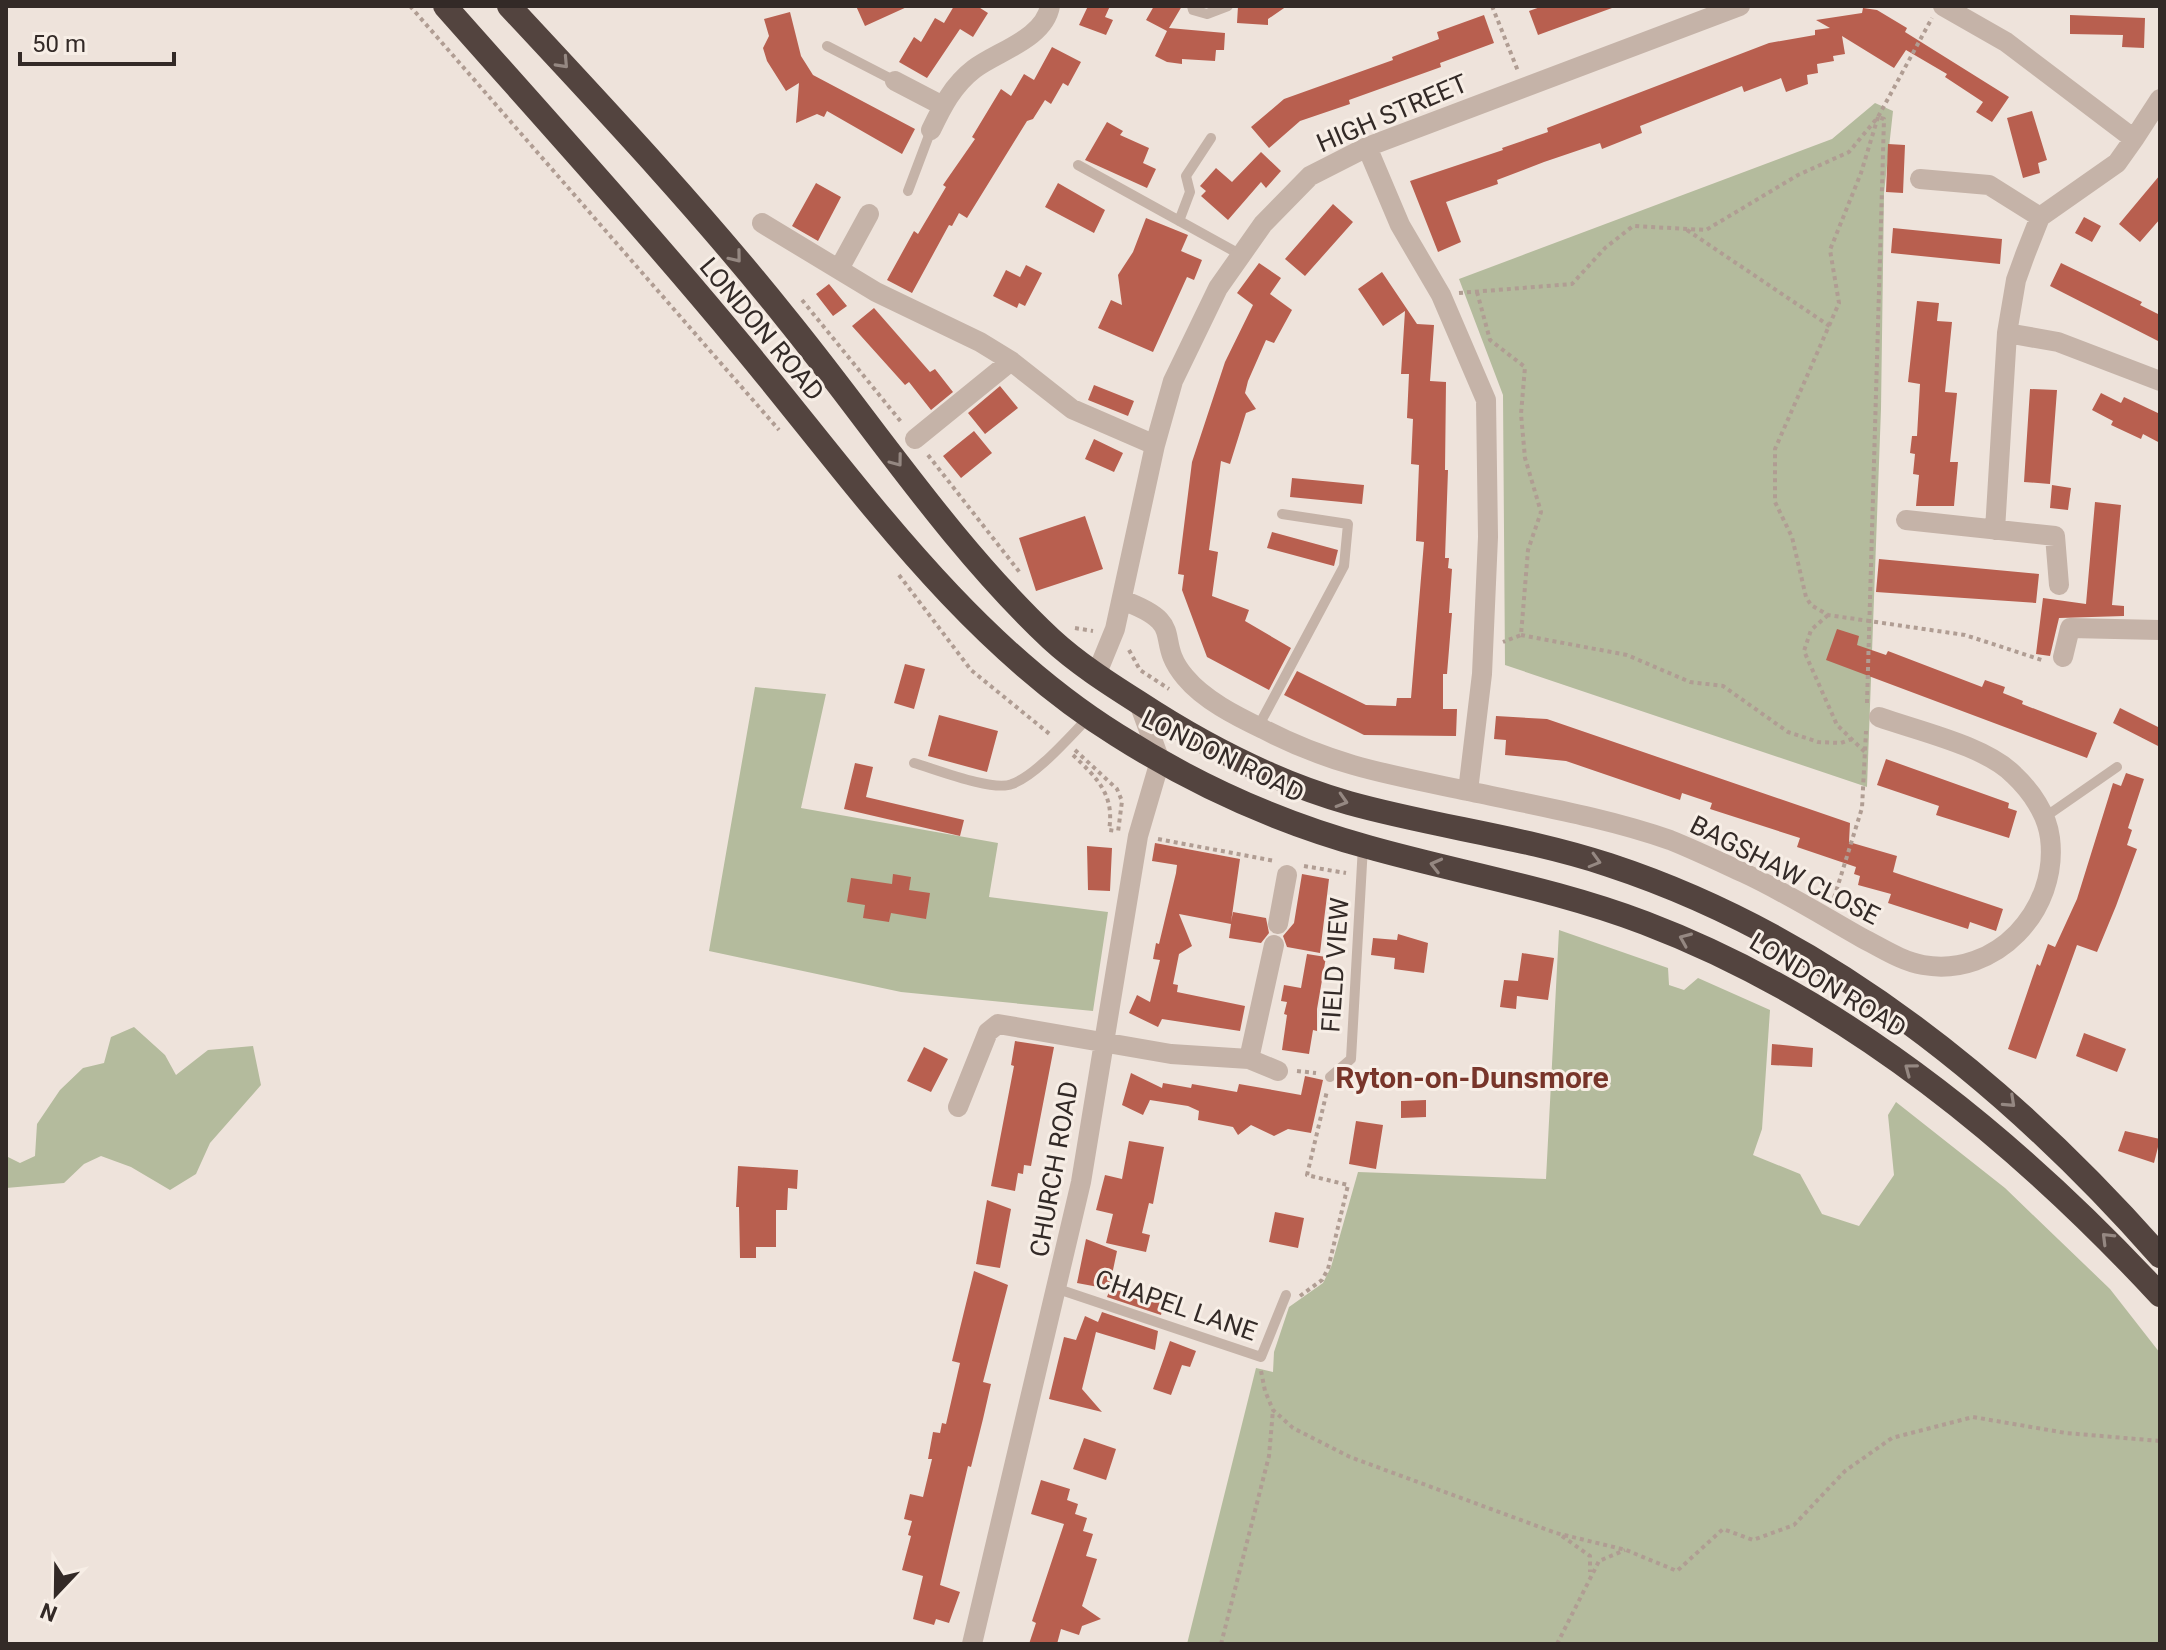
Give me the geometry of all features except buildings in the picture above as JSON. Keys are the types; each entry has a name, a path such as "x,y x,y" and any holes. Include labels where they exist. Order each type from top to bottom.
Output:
{"highway":[{"name":"LONDON ROAD","path":"445,6 744,347 868,503 992,637 1089,717 1160,761 1253,807 1363,846 1595,906 1728,958 1902,1063 1978,1121 2110,1240 2160,1295"},
{"name":"LONDON ROAD","path":"509,6 723,241 913,482 1022,609 1055,642 1139,703 1189,733 1308,790 1380,811 1606,863 1702,900 1751,924 1926,1032 2037,1128 2160,1256"}],"street":[{"path":"931,130 943,106 972,70 1036,30 1050,6"},
{"name":"HIGH STREET","path":"1097,673 1115,629 1155,445 1173,381 1218,288 1263,224 1310,176 1367,147 1740,6"},
{"path":"1941,6 2006,42 2134,139"},
{"path":"895,81 943,106"},
{"path":"1995,530 2007,333 2016,280 2040,217 2117,163 2160,99"},
{"path":"1367,147 1400,225 1441,295 1486,400 1488,537 1483,649 1468,791"},
{"path":"1920,179 1989,185 2040,217"},
{"path":"839,269 869,214"},
{"path":"762,223 839,269 1011,361 1072,409 1155,445"},
{"path":"2007,333 2058,342 2160,381"},
{"path":"915,439 1011,361"},
{"path":"1906,520 2055,536 2059,585"},
{"name":"BAGSHAW CLOSE","path":"1122,600 1155,614 1165,624 1174,661 1196,688 1258,727 1340,764 1468,791 1670,840 1770,886 1911,963 1945,967 2004,948 2022,930 2038,903 2049,872 2050,836 2045,817 2024,786 1998,761 1871,716"},
{"path":"2063,657 2070,628 2160,630"},
{"path":"1139,703 1160,761"},
{"name":"CHURCH ROAD","path":"972,1644 1081,1182 1138,836 1160,761"},
{"path":"1278,924 1292,868"},
{"path":"1249,1059 1274,945"},
{"path":"958,1107 988,1032 998,1024 1171,1054 1249,1059 1278,1071"}],"lane":[{"path":"1192,6 1193,10 1207,14 1228,6"},
{"path":"827,46 895,81"},
{"path":"908,191 931,130"},
{"path":"1179,221 1190,192 1186,176 1211,138"},
{"path":"1078,165 1241,255"},
{"path":"1258,727 1344,566 1348,524 1282,514"},
{"path":"914,763 984,782 1012,785 1089,717"},
{"path":"2045,817 2117,767"},
{"name":"FIELD VIEW","path":"1326,1076 1351,1059 1363,846"},
{"name":"CHAPEL LANE","path":"1058,1289 1261,1357 1286,1295"}],"path":[{"path":"410,6 781,433"},
{"path":"1492,6 1525,88"},
{"path":"1941,6 1878,117 1830,250 1839,303 1775,449 1775,502 1798,555 1806,597 1811,605 1828,615 1965,635 2060,664 2063,657"},
{"path":"1441,295 1572,284 1605,248 1633,226 1706,230 1798,175 1849,152 1878,117"},
{"path":"1830,909 1862,808 1865,752 1871,716 1870,619 1884,119 1878,117"},
{"path":"1685,229 1831,327"},
{"path":"1477,292 1490,340 1525,367 1521,414 1525,458 1541,512 1528,550 1521,635"},
{"path":"891,563 971,670 1100,780 1112,806 1109,830 1292,868 1362,876"},
{"path":"1828,615 1811,630 1804,651 1837,725 1865,752"},
{"path":"1115,629 1131,631 1129,654 1140,670 1166,688"},
{"path":"1483,649 1521,635 1627,655 1690,682 1723,686 1788,732 1818,742 1841,743 1852,739"},
{"path":"1074,749 1117,789 1121,809 1116,831"},
{"path":"1278,1071 1326,1076 1307,1175 1348,1185 1328,1269 1322,1280 1299,1297"},
{"path":"1262,1367 1265,1391 1273,1410 1293,1428 1350,1457 1556,1533 1626,1550 1677,1571 1723,1529 1753,1540 1794,1525 1845,1471 1892,1438 1973,1417 2066,1433 2160,1441"},
{"path":"1221,1644 1269,1456 1273,1410"},
{"path":"1556,1533 1590,1556 1590,1574"},
{"path":"1557,1644 1590,1574 1610,1554 1626,1550"}],"green space":[{"path":"1875,103 1893,111 1884,193 1881,409 1867,787 1505,665 1503,395 1459,279 1832,139"},
{"path":"755,687 826,694 801,808 998,843 989,897 1108,912 1093,1011 901,992 709,951"},
{"path":"1559,930 1668,968 1669,985 1684,990 1698,978 1770,1010 1762,1129 1753,1155 1800,1174 1822,1214 1859,1226 1894,1175 1888,1115 1896,1102 2005,1188 2110,1289 2160,1353 2160,1644 1187,1644 1256,1368 1273,1372 1274,1352 1289,1307 1323,1283 1331,1267 1358,1172 1546,1179"},
{"path":"134,1027 165,1055 176,1075 208,1050 253,1046 261,1085 210,1143 196,1174 170,1190 131,1167 101,1156 84,1164 64,1183 6,1188 6,1156 20,1163 35,1156 37,1124 60,1090 83,1068 104,1063 111,1037"}],"district":[{"name":"Ryton-on-Dunsmore","path":"1472,1077"}]}
